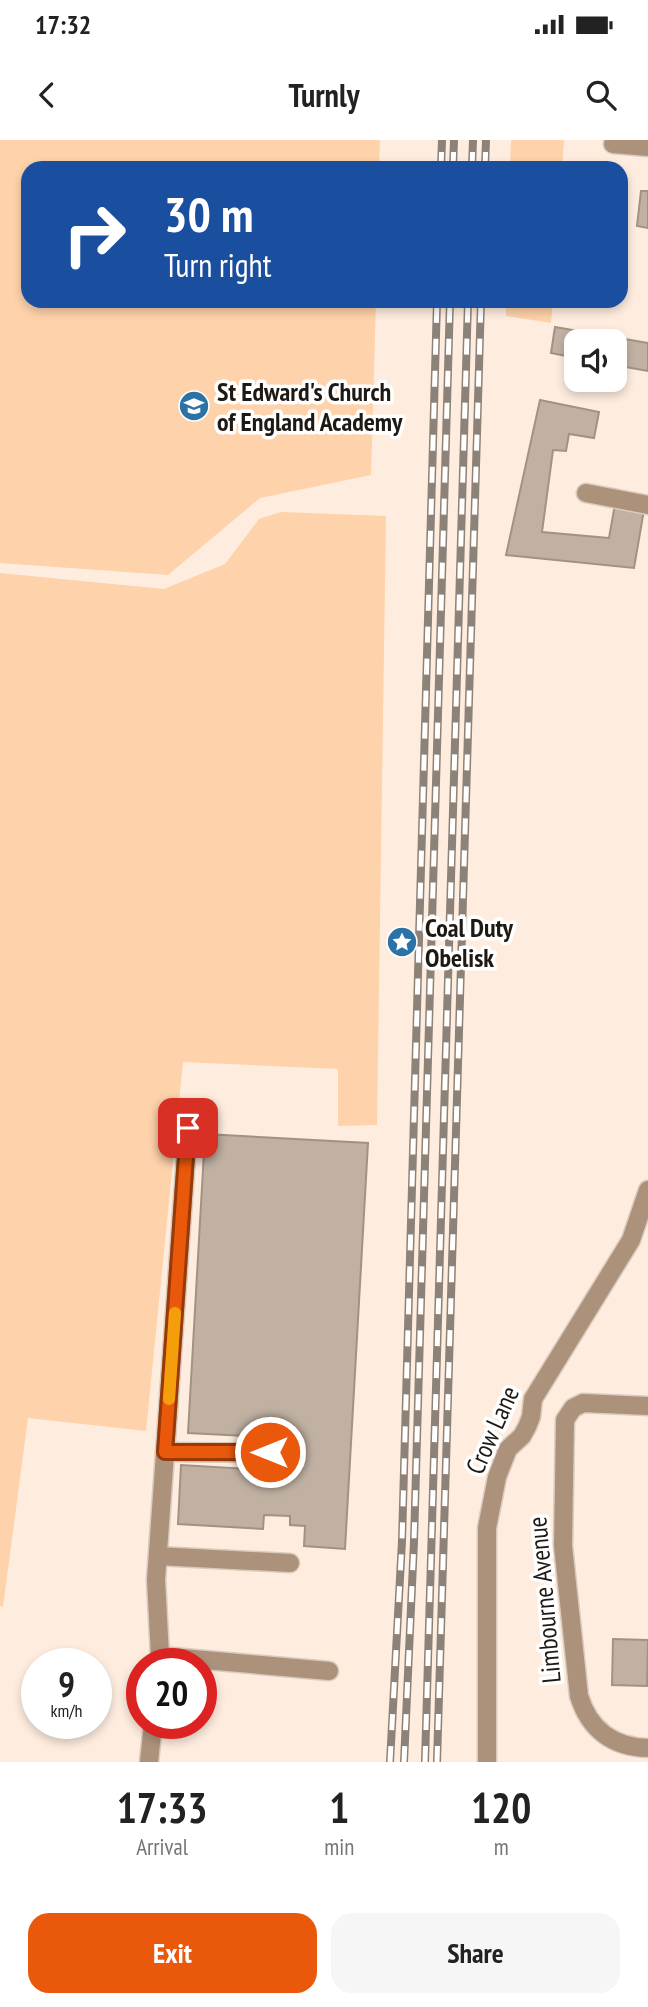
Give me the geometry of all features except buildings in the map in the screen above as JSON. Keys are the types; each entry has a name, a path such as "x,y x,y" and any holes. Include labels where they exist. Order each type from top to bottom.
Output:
{"street":[{"path":"613,144 648,147"},
{"path":"586,494 648,505"},
{"path":"159,1648 156,1580 188,1128"},
{"name":"Crow Lane","path":"487,1762 485,1580 490,1503 508,1449 522,1436 531,1417 533,1399 631,1240 648,1190"},
{"name":"Limbourne Avenue","path":"648,1406 583,1403 573,1408 565,1420 562,1434 564,1546 579,1696 584,1714 601,1733 648,1748"},
{"path":"165,1452 270,1452"},
{"path":"158,1556 290,1563"},
{"path":"217,1664 328,1671"},
{"path":"149,1762 151,1739"}],"shaded area":[{"name":"St Edward's Church of England Academy","path":"0,140 380,140 379,161 21,161 21,308 376,308 371,475 260,498 168,575 0,563"},
{"path":"511,140 564,140 562,161 510,161"},
{"path":"506,308 552,308 551,323 506,316"},
{"path":"281,512 386,516 377,1125 338,1126 338,1069 183,1062 146,1431 28,1418 3,1607 0,1606 0,573 164,589 225,564 259,519"}],"railway":[{"path":"441,161 442,140"},
{"path":"453,161 454,140"},
{"path":"472,161 473,140"},
{"path":"485,161 486,140"},
{"path":"390,1762 402,1541 437,308"},
{"path":"404,1762 414,1541 450,308"},
{"path":"425,1762 468,308"},
{"path":"437,1762 481,308"}],"slow traffic":[{"path":"169,1399 175,1313"}],"place":[{"name":"St Edward's Church of England Academy","path":"194,406"},
{"name":"Coal Duty Obelisk","path":"402,942"}],"route":[{"path":"188,1128 165,1452 270,1452"}]}
